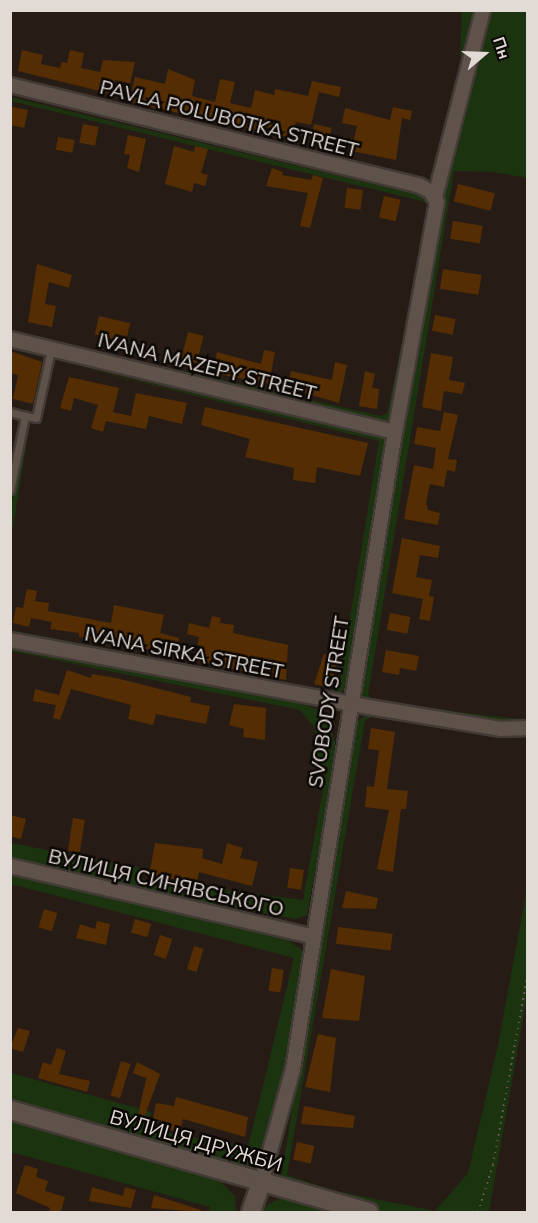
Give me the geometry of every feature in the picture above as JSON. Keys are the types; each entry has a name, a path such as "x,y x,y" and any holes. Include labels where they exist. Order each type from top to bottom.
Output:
{"street":[{"name":"SVOBODY STREET","path":"251,1212 293,1069 395,432 437,212 435,197 483,10"},
{"name":"PAVLA POLUBOTKA STREET","path":"10,85 420,186 435,197"},
{"name":"IVANA MAZEPY STREET","path":"10,339 395,432"},
{"name":"IVANA SIRKA STREET","path":"10,640 351,704 500,729 528,728"},
{"name":"ВУЛИЦЯ СИНЯВСЬКОГО","path":"10,866 314,937"},
{"name":"ВУЛИЦЯ ДРУЖБИ","path":"10,1110 369,1212"}],"lane":[{"path":"10,412 36,418 51,349"},
{"path":"10,490 25,416"}],"path":[{"path":"478,1212 493,1165 528,972"}],"green space":[{"path":"462,11 527,11 527,178 494,172 454,171 368,695 375,702 527,720 527,725 504,724 368,703 359,694 446,178 476,60 460,56"},
{"path":"11,97 427,197 432,216 390,420 377,423 11,337 11,332 381,416 387,413 430,214 426,202 11,101"},
{"path":"59,362 385,438 387,460 346,686 341,693 334,696 11,634 10,630 328,691 339,686 379,441"},
{"path":"30,423 19,491 11,538 11,505"},
{"path":"10,647 296,702 319,710 332,730 337,750 307,915 296,919 128,888 11,858 11,843 140,868 139,879 303,900 327,767 315,765 315,728 300,710 11,651"},
{"path":"367,715 527,738 372,717 365,720 287,1175 331,1190 435,1211 468,1173 498,1045 527,888 527,996 489,1212 380,1212 281,1179 339,811 357,721"},
{"path":"11,869 283,937 301,949 305,959 288,1058 259,1166 248,1171 11,1105 11,1073 151,1112 149,1122 164,1132 248,1147 294,958 11,884"},
{"path":"10,1118 218,1179 235,1196 236,1212 208,1212 210,1207 11,1152"},
{"path":"280,1198 328,1212 255,1212"}],"building":[{"path":"22,50 43,55 41,64 60,68 62,62 67,63 70,50 84,53 81,68 100,72 103,60 135,62 130,84 115,80 112,94 18,71"},
{"path":"168,69 195,80 192,96 215,102 220,79 235,82 230,103 251,108 255,90 274,95 275,89 308,96 312,81 341,87 339,97 319,92 311,125 296,122 292,138 129,102 135,77 165,84"},
{"path":"12,107 28,110 24,128 10,125"},
{"path":"393,107 412,111 410,120 402,118 396,160 351,151 357,126 342,123 345,108 390,120"},
{"path":"83,124 99,127 95,146 79,143"},
{"path":"314,124 332,128 328,145 310,141"},
{"path":"128,135 146,139 139,172 127,168 130,155 124,154"},
{"path":"58,137 75,140 72,153 56,150"},
{"path":"174,146 194,152 195,146 208,149 201,173 208,175 205,186 194,183 192,192 165,184"},
{"path":"272,168 283,172 282,175 311,180 313,175 323,178 310,228 300,226 308,193 266,186"},
{"path":"458,184 495,193 491,211 454,201"},
{"path":"347,188 363,190 360,210 345,208"},
{"path":"384,196 401,200 396,221 379,217"},
{"path":"453,221 483,226 480,243 450,239"},
{"path":"37,264 72,275 69,288 49,282 45,304 56,306 52,327 28,322"},
{"path":"443,269 482,275 478,295 440,289"},
{"path":"435,315 456,319 453,335 432,331"},
{"path":"99,316 130,323 126,342 95,335"},
{"path":"188,332 204,336 195,370 180,366"},
{"path":"264,350 275,352 269,384 213,373 217,352 261,364"},
{"path":"10,351 42,362 33,404 13,399 18,375 10,373"},
{"path":"431,353 453,357 449,380 465,383 462,394 444,391 441,411 422,407"},
{"path":"335,362 347,365 339,403 287,388 291,371 332,380"},
{"path":"365,371 375,374 372,388 379,389 377,409 359,406"},
{"path":"69,377 119,388 113,412 131,416 136,393 187,403 182,424 149,416 146,429 106,421 103,432 91,428 98,405 74,398 71,411 60,408"},
{"path":"205,407 368,443 360,476 317,467 315,483 293,480 294,468 245,457 250,439 201,425"},
{"path":"444,412 458,415 448,459 457,460 455,472 447,470 444,487 430,484 426,503 428,510 440,513 438,525 404,519 414,465 433,469 436,448 414,444 417,427 440,431"},
{"path":"402,538 440,546 438,558 420,555 416,577 432,580 429,596 434,597 430,621 419,619 423,599 392,593"},
{"path":"27,589 37,591 35,601 49,603 48,611 111,623 114,605 164,615 160,633 179,638 176,654 79,637 79,633 50,629 52,622 31,618 29,627 13,623 16,607 23,608"},
{"path":"390,613 411,617 407,634 387,630"},
{"path":"212,616 221,618 220,623 234,625 233,633 288,645 286,680 195,661 199,637 187,634 189,623 209,628"},
{"path":"386,650 419,656 416,671 400,668 399,675 382,672"},
{"path":"324,654 338,656 331,688 314,684"},
{"path":"67,670 91,678 92,674 116,678 191,697 190,702 210,706 206,724 156,714 153,725 128,719 131,705 71,689 60,720 53,718 56,705 33,701 35,689 59,695"},
{"path":"234,704 266,708 265,740 243,737 244,729 229,725"},
{"path":"371,728 395,732 387,789 408,791 406,809 401,809 393,872 377,869 389,810 365,807 367,786 374,787 379,750 368,749"},
{"path":"10,815 26,819 21,839 10,836"},
{"path":"73,818 85,820 80,852 68,851"},
{"path":"155,843 203,849 202,858 222,864 227,843 243,848 240,858 258,862 252,886 199,872 197,882 149,876"},
{"path":"290,868 304,870 301,890 287,888"},
{"path":"346,891 378,898 376,909 342,908"},
{"path":"44,909 57,913 52,931 38,927"},
{"path":"135,919 151,924 147,937 131,932"},
{"path":"97,921 110,924 106,945 76,938 80,924 95,929"},
{"path":"338,927 393,934 391,951 336,944"},
{"path":"160,935 172,939 166,959 154,955"},
{"path":"194,946 204,949 197,972 187,969"},
{"path":"272,968 284,970 280,993 268,991"},
{"path":"331,969 365,976 359,1021 322,1018"},
{"path":"18,1028 30,1031 23,1052 10,1048"},
{"path":"318,1034 336,1038 330,1092 305,1087"},
{"path":"57,1048 66,1051 59,1074 90,1081 87,1092 38,1078 43,1062 51,1065"},
{"path":"121,1061 131,1064 120,1098 110,1095"},
{"path":"137,1062 160,1074 143,1121 137,1119 147,1075 146,1078 133,1073"},
{"path":"176,1097 248,1117 245,1137 183,1119 180,1132 163,1129 164,1121 153,1119 156,1103 174,1106"},
{"path":"304,1106 355,1116 353,1128 301,1124"},
{"path":"297,1142 315,1146 310,1164 293,1160"},
{"path":"25,1165 38,1169 36,1177 48,1181 45,1191 65,1197 61,1212 49,1212 50,1208 16,1193"},
{"path":"92,1187 123,1196 125,1187 136,1190 131,1208 89,1201"},
{"path":"154,1195 201,1210 200,1212 151,1208"}]}
